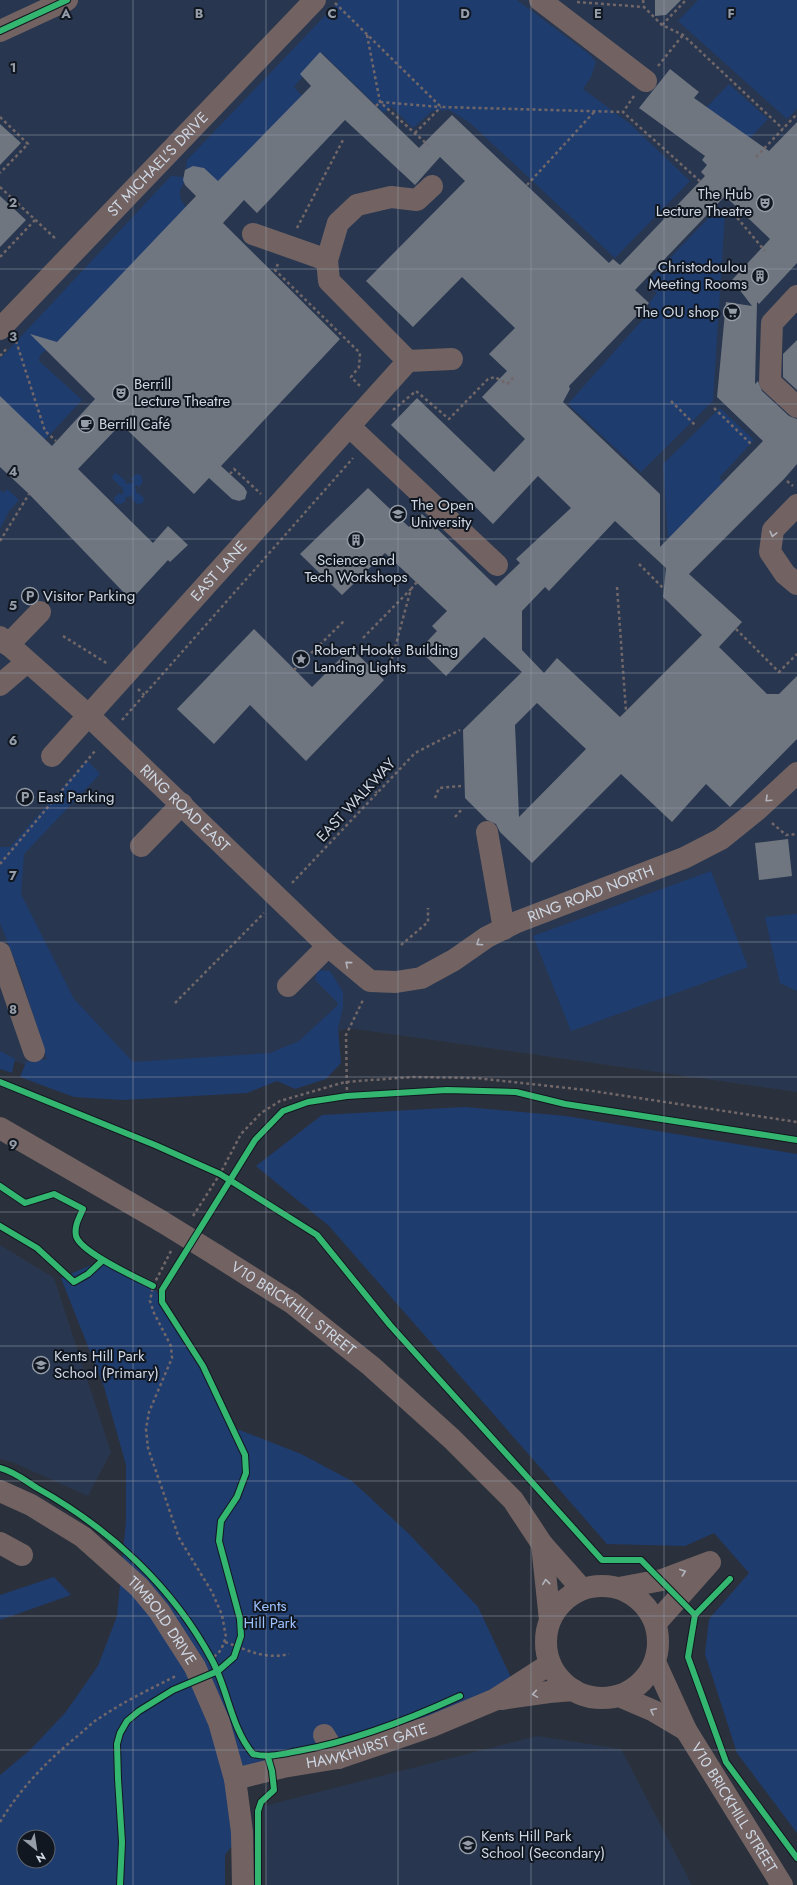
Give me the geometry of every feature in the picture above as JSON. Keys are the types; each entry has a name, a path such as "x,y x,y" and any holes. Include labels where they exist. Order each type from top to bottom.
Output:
{"street":[{"path":"0,32 67,0"},
{"path":"540,0 646,81"},
{"name":"ST MICHAEL'S DRIVE","path":"8,334 71,254 324,1"},
{"path":"432,186 417,200 391,197 357,205 338,223 327,260 329,281 408,361 452,359"},
{"path":"253,234 327,260"},
{"path":"797,296 772,323 770,382 797,407"},
{"name":"EAST LANE","path":"52,756 408,361"},
{"path":"350,427 497,566"},
{"path":"797,505 773,530 770,552 786,574 797,584"},
{"path":"4,641 40,612"},
{"name":"RING ROAD EAST","path":"4,641 88,715 328,946 370,980"},
{"path":"0,685 27,662"},
{"name":"RING ROAD NORTH","path":"370,980 396,982 421,978 504,929 684,858 721,839 757,810 797,773"},
{"path":"141,846 182,804"},
{"path":"487,832 504,929"},
{"path":"288,986 328,946"},
{"path":"0,954 34,1051"},
{"name":"V10 BRICKHILL STREET","path":"0,1128 160,1220 292,1303 371,1366 452,1439 512,1500 542,1544 582,1589"},
{"name":"TIMBOLD DRIVE","path":"0,1491 31,1505 83,1537 139,1587 159,1611 207,1661 219,1722 235,1779 242,1832 243,1885"},
{"path":"0,1543 22,1555"},
{"name":"V10 BRICKHILL STREET","path":"542,1544 550,1620"},
{"path":"618,1588 662,1580 710,1562 656,1623"},
{"path":"600,1585 618,1588 634,1595 647,1608 656,1623 659,1636 655,1662 646,1677 634,1688 619,1696 604,1698 588,1696 574,1690 560,1679 550,1664 546,1650 546,1635 550,1620 563,1601 582,1589 600,1585"},
{"name":"V10 BRICKHILL STREET","path":"655,1662 686,1730 782,1885"},
{"name":"HAWKHURST GATE","path":"235,1779 283,1767 338,1758 432,1726 494,1700 550,1664"},
{"name":"HAWKHURST GATE","path":"494,1700 574,1690"},
{"name":"V10 BRICKHILL STREET","path":"619,1696 654,1711 686,1730"},
{"path":"324,1735 338,1758"}],"path":[{"path":"643,0 644,7 662,25 684,35 783,129"},
{"path":"662,25 686,0"},
{"path":"324,1 367,34 441,107"},
{"path":"572,2 644,7"},
{"path":"367,34 380,102 428,145"},
{"path":"623,112 646,81 684,35"},
{"path":"376,106 380,102 441,107 623,112 702,183"},
{"path":"415,133 441,107"},
{"path":"527,185 596,111"},
{"path":"756,157 797,114"},
{"path":"0,117 28,144 0,173"},
{"path":"0,187 71,254"},
{"path":"739,208 734,214 765,251"},
{"path":"0,257 35,220"},
{"path":"8,334 45,430 56,441"},
{"path":"671,402 696,426"},
{"path":"714,408 751,444"},
{"path":"230,474 234,469 276,508"},
{"path":"0,541 29,494"},
{"path":"0,864 109,735 269,554"},
{"path":"639,564 664,589"},
{"path":"363,638 416,582"},
{"path":"617,587 626,711"},
{"path":"391,662 411,589"},
{"path":"294,670 344,621"},
{"path":"736,629 779,672 797,654"},
{"path":"366,784 378,793"},
{"path":"435,798 439,788 461,786"},
{"path":"455,817 463,808"},
{"path":"757,810 786,835 797,834"},
{"path":"413,979 404,946 400,944 428,922 428,908"},
{"path":"347,1096 345,1082 346,1035 362,1004 370,980"},
{"path":"212,1171 222,1176 241,1134 261,1113 280,1101 345,1082 412,1077 476,1078 586,1090 797,1122"},
{"path":"0,1186 25,1203 54,1194 83,1209 75,1228 76,1238 81,1244 103,1260 153,1286 150,1301 154,1313 171,1346 172,1358 149,1412 146,1429 148,1448 179,1538 212,1592 222,1615 226,1637 221,1650 207,1661 146,1691 98,1719 58,1752 32,1778 12,1803 0,1822"},
{"path":"0,1226 37,1248 74,1282 88,1274 103,1260"},
{"path":"225,1642 263,1656 276,1657 289,1654"}],"shaded area":[{"name":"The Open University","path":"0,0 797,0 797,1092 348,1028 195,1086 89,1087 0,1056"},
{"name":"Kents Hill Park School (Primary)","path":"0,1245 54,1278 111,1452 88,1496 12,1462 0,1459"},
{"name":"Kents Hill Park School (Secondary)","path":"537,1736 621,1749 692,1885 266,1885 264,1806"}],"green space":[{"path":"340,0 517,0 589,54 596,62 591,77 583,89 629,123 690,181 615,258 469,122 449,110 432,111 413,128 391,106 384,113 322,53 294,87 310,104 224,194 189,172 186,168 187,160"},
{"path":"698,0 797,0 797,109 787,119 678,21"},
{"path":"729,84 768,119 750,138 718,115 716,119 704,110"},
{"path":"171,176 183,177 185,181 182,185 180,197 190,211 50,349 40,356 39,361 82,400 41,444 0,410 0,359"},
{"path":"720,206 725,214 713,401 641,472 568,404 652,309 649,303 657,293 646,283"},
{"path":"720,408 754,440 719,478 723,482 668,539 663,464"},
{"path":"116,473 126,481 125,483 127,484 134,482 131,479 136,474 141,475 143,482 139,487 136,485 135,487 137,494 138,493 144,498 143,503 137,504 131,498 133,497 131,495 129,497 125,497 126,500 122,504 115,503 114,498 119,493 122,495 124,492 122,489 123,486 121,487 112,478"},
{"path":"7,489 19,500 9,511 0,529 0,490 3,493"},
{"path":"87,760 100,774 24,854 21,894 74,999 133,1062 270,1053 299,1041 338,1005 337,1002 315,980 318,970 330,971 343,992 343,1007 338,1028 341,1063 326,1079 295,1089 277,1081 247,1093 123,1100 74,1097 20,1077 26,1062 47,1059 20,973 0,923 0,847 10,847"},
{"path":"711,871 748,967 571,1031 533,936"},
{"path":"797,914 797,991 780,983 765,917"},
{"path":"0,1051 15,1059 12,1073 0,1069"},
{"path":"465,1107 566,1116 797,1154 797,1833 737,1753 705,1654 709,1619 749,1573 714,1533 685,1546 607,1544 329,1226 256,1166 322,1115"},
{"name":"Kents Hill Park","path":"103,1260 153,1286 203,1366 232,1427 301,1454 352,1481 408,1533 478,1607 515,1686 494,1700 235,1779 242,1832 225,1855 225,1885 0,1885 0,1775 30,1750 65,1713 98,1666 117,1616 126,1521 126,1465 104,1387 61,1278"},
{"path":"54,1577 71,1595 0,1620 0,1595"}],"building":[{"path":"655,0 681,0 666,15 655,16"},
{"path":"320,52 419,148 452,115 609,263 613,259 620,265 705,176 701,172 707,165 702,160 705,156 639,108 670,69 699,92 694,98 769,151 797,122 797,263 759,304 757,302 755,384 758,381 762,391 789,416 797,419 797,464 784,479 689,574 742,622 719,647 767,694 779,694 797,676 797,739 730,807 706,784 672,822 621,774 532,863 500,832 496,824 487,820 465,798 463,730 522,672 484,637 446,676 419,650 437,631 432,626 447,611 385,553 342,595 300,554 368,488 409,527 422,514 496,586 520,563 516,559 571,508 538,476 493,524 391,425 417,398 494,472 525,439 482,397 507,371 489,354 515,328 462,277 413,327 366,281 465,181 440,157 415,185 345,120 257,213 244,200 223,223 340,339 221,466 244,487 247,492 245,499 239,501 232,499 209,478 194,494 121,424 78,469 153,543 168,526 188,545 170,562 168,560 131,600 29,494 0,467 0,396 52,446 95,399 30,334 57,342 196,196 185,185 183,180 185,170 193,166 204,168 218,181 311,86 300,74","holes":["725,196 770,239 732,280 752,306 726,302 717,397 763,441 660,547 660,494 563,402 570,389 569,386 649,303 635,290","615,521 666,568 663,597 702,635 620,717 557,658 544,673 522,650 522,611 545,587 549,591","537,703 586,749 519,817 515,725"]},
{"path":"0,124 21,143 0,165"},
{"path":"0,196 26,220 0,247"},
{"path":"797,340 797,390 783,377 783,354"},
{"path":"254,629 312,687 351,648 384,680 306,761 250,705 214,744 177,709"},
{"path":"788,839 792,876 759,880 755,843"}],"cycle path":[{"path":"0,31 67,0"},
{"path":"0,1082 155,1145 220,1174 317,1235 390,1325 602,1560 641,1560 695,1615"},
{"path":"120,1885 122,1842 117,1744 120,1733 127,1721 139,1711 173,1690 218,1671 234,1657 241,1636 240,1619 219,1541 221,1521 237,1497 246,1473 245,1455 203,1366 162,1302 162,1290 255,1140 283,1111 308,1102 347,1096 447,1090 516,1092 565,1104 797,1140"},
{"path":"0,1186 25,1203 54,1194 83,1209 77,1222 76,1229 76,1236 80,1242 98,1257 153,1286"},
{"path":"0,1226 37,1248 74,1282 88,1274 103,1260"},
{"path":"0,1468 19,1476 89,1521 114,1541 158,1584 196,1633 212,1660 240,1733 253,1754 264,1756 275,1755 340,1742 401,1721 460,1696"},
{"path":"730,1579 695,1615 688,1657 726,1762 797,1858"},
{"path":"258,1885 258,1811 261,1802 274,1790 272,1771 268,1757"}],"place":[{"name":"The Hub Lecture Theatre","path":"765,203"},
{"name":"Christodoulou Meeting Rooms","path":"760,276"},
{"name":"The OU shop","path":"732,312"},
{"name":"Berrill Lecture Theatre","path":"121,393"},
{"name":"Berrill Café","path":"86,424"},
{"name":"The Open University","path":"398,514"},
{"name":"Science and Tech Workshops","path":"356,540"},
{"name":"Visitor Parking","path":"30,596"},
{"name":"Robert Hooke Building Landing Lights","path":"301,659"},
{"name":"East Parking","path":"25,797"},
{"name":"Kents Hill Park School (Primary)","path":"41,1365"},
{"name":"Kents Hill Park School (Secondary)","path":"468,1845"}]}
